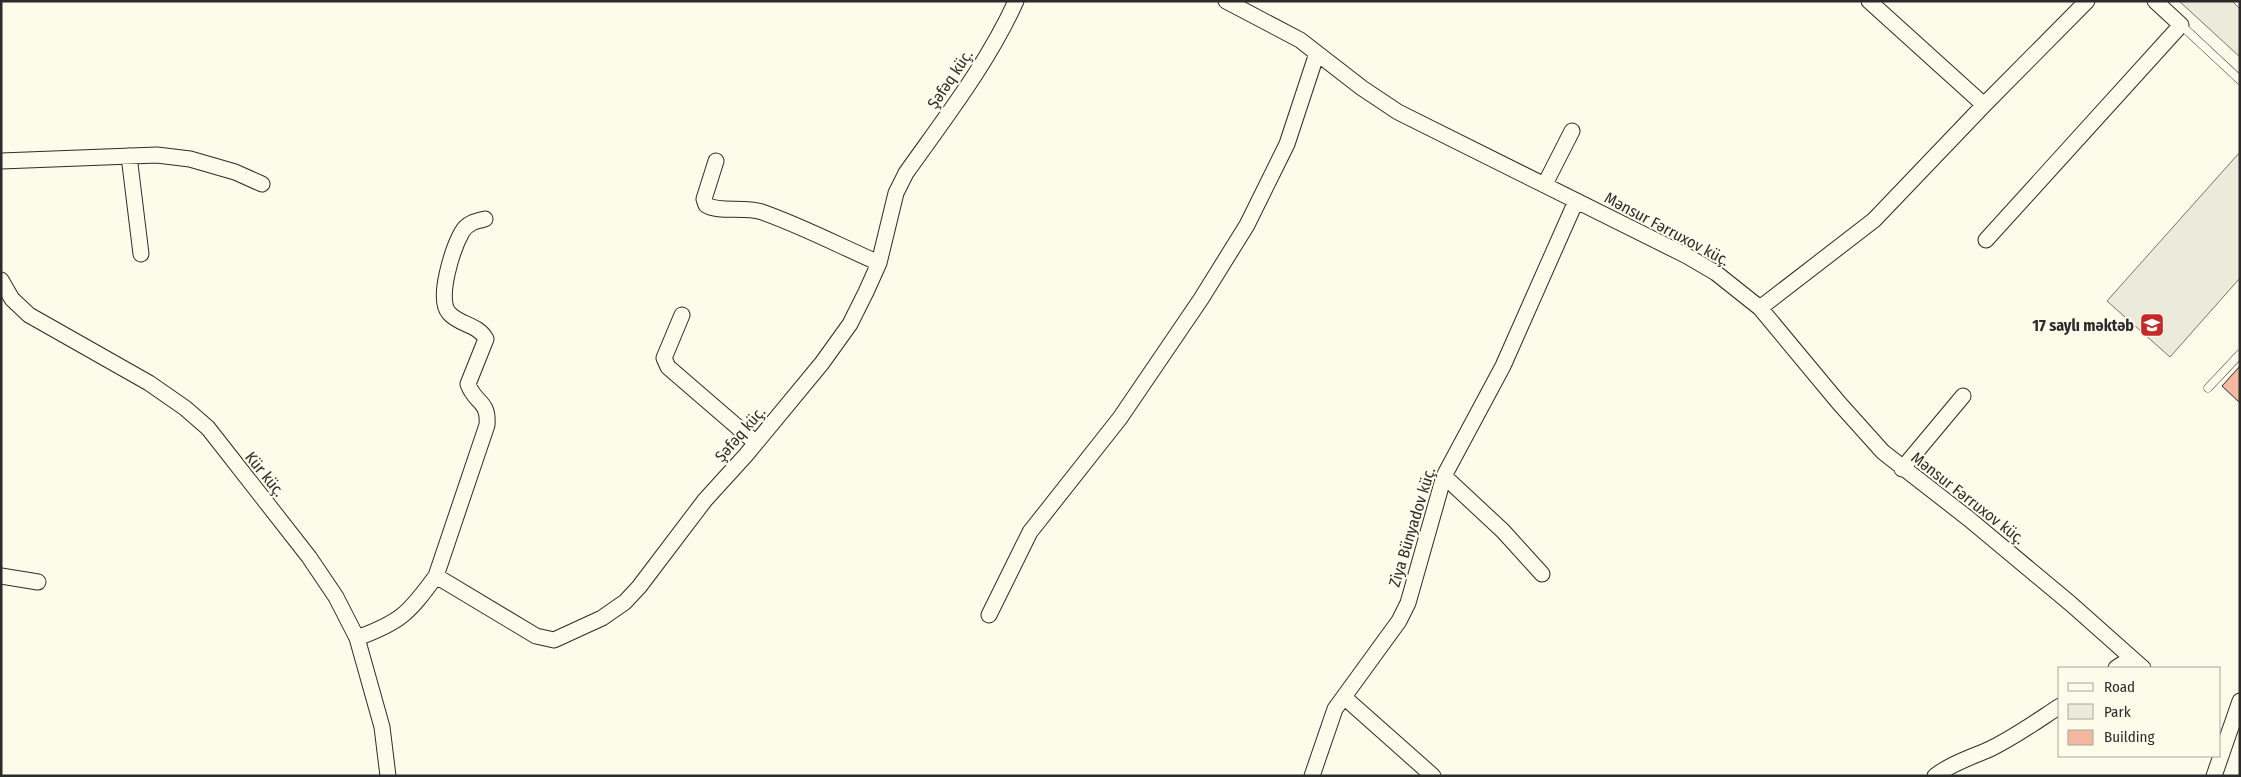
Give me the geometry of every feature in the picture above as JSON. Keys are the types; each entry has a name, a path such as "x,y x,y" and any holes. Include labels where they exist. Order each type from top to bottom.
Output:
{"street":[{"name":"Şəfəq küç.","path":"436,576 536,636 554,640 602,618 625,602 639,587 705,500 756,444 822,363 850,324 879,263 896,193 906,174 1003,31 1016,1"},
{"name":"Mənsur Fərruxov küç.","path":"1226,1 1300,40 1362,88 1398,112 1544,184 1716,273 1760,308 1839,403 1883,452 1902,469 1969,519 2071,604 2141,667"},
{"path":"1870,1 1984,105"},
{"path":"1760,308 1874,220 1984,105 2088,1"},
{"path":"1986,240 2181,25 2155,1"},
{"path":"989,616 1030,532 1120,418 1202,299 1247,225 1287,144 1317,53"},
{"path":"1544,184 1572,131"},
{"path":"128,156 141,254"},
{"path":"1,161 157,156 190,159 235,172 262,184"},
{"path":"716,160 704,199 706,205 712,209 739,208 761,212 879,263"},
{"name":"Ziya Bünyadov küç.","path":"1312,776 1327,726 1344,697 1399,621 1408,603 1444,476 1503,366 1576,201"},
{"path":"357,638 386,628 403,616 436,576 487,425 488,412 483,404 472,395 468,384 486,339 482,332 450,314 444,305 444,288 448,270 462,231 472,222 485,219"},
{"name":"Kür küç.","path":"1,280 12,299 29,315 149,383 185,408 208,428 309,557 336,597 357,638 382,727 388,776"},
{"path":"682,314 664,358 668,367 756,444"},
{"path":"1902,469 1963,396"},
{"path":"1444,476 1503,531 1542,574"},
{"path":"1,576 38,582"},
{"path":"2118,667 2130,659"},
{"path":"1344,697 1433,776"},
{"path":"2221,744 2225,725 2240,701"},
{"path":"1935,776 1958,762 1991,748 2023,731 2058,707"},
{"path":"2214,776 2218,757"}],"lane":[{"path":"2181,25 2240,80"},
{"path":"2208,388 2240,354"}],"green space":[{"path":"2179,1 2232,1 2240,9 2240,57"},
{"path":"2240,152 2240,278 2170,357 2107,301"}],"building":[{"path":"2240,366 2240,403 2222,386"}],"place":[{"name":"17 saylı məktəb","path":"2152,325"}]}
